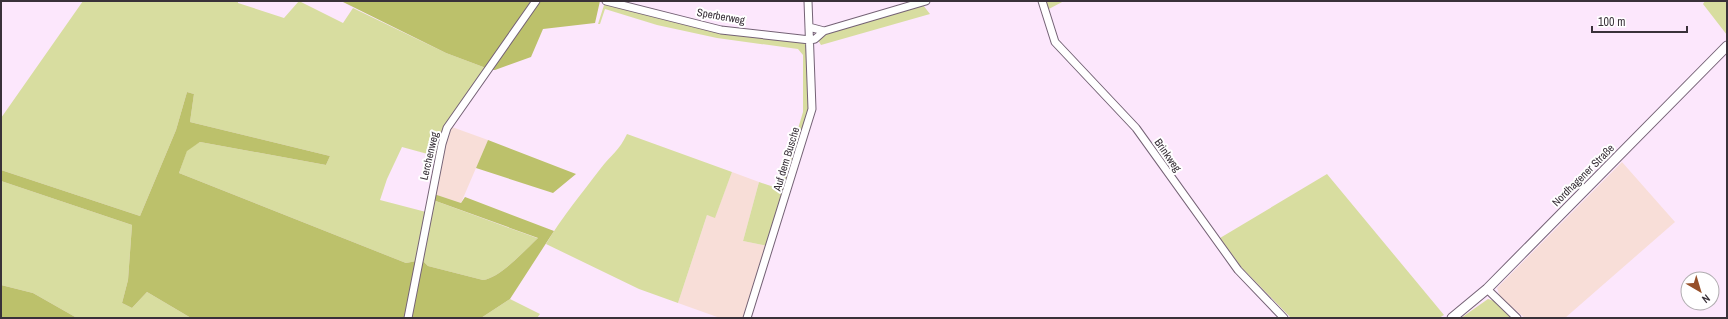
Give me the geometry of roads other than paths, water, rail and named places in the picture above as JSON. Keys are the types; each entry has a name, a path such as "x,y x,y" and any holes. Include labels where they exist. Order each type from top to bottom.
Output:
{"street":[{"name":"Lerchenweg","path":"408,318 447,128 536,1"},
{"name":"Sperberweg","path":"606,1 721,30 810,40"},
{"name":"Auf dem Busche","path":"748,318 812,109 808,1"},
{"path":"810,40 815,39 824,31 926,1"},
{"name":"Brinkweg","path":"1042,1 1055,42 1136,128 1238,270 1284,318"},
{"path":"809,26 824,31"},
{"name":"Nordhagener Straße","path":"1452,318 1487,289 1727,46"},
{"path":"1487,289 1517,318"}]}
